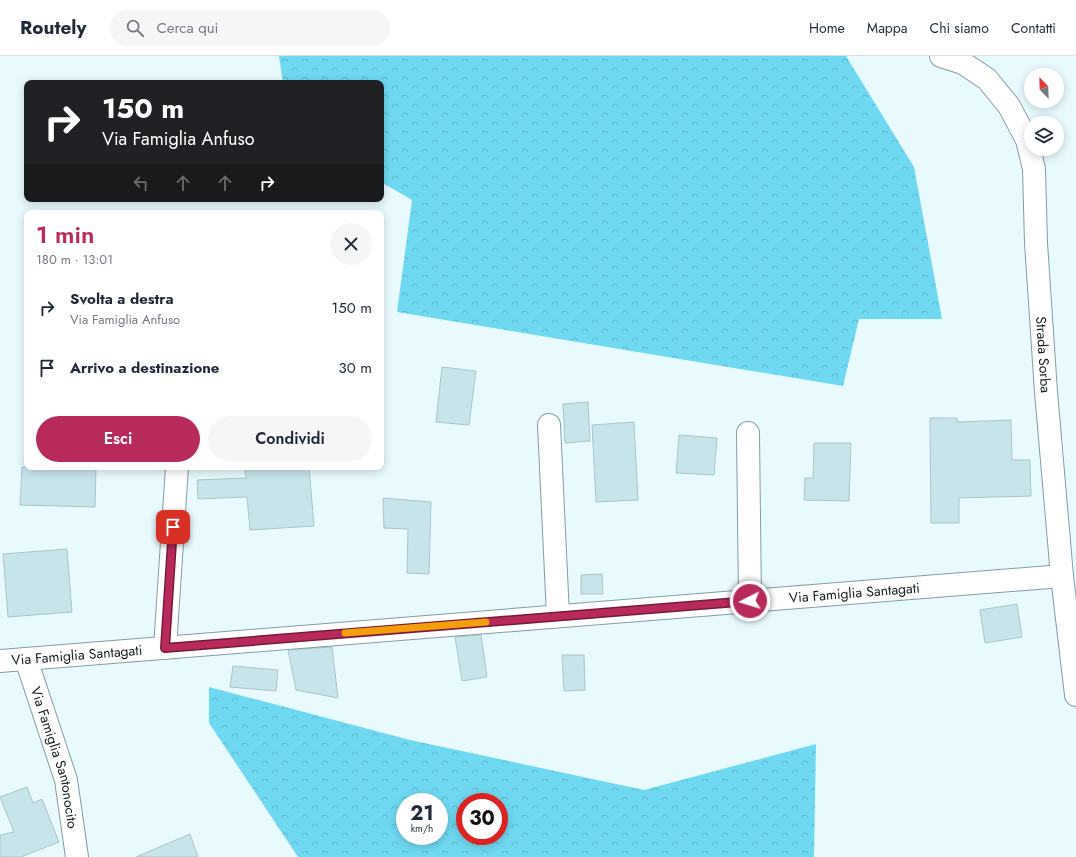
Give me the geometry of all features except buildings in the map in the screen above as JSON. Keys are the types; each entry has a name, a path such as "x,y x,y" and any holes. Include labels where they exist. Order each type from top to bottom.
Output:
{"street":[{"name":"Strada Sorba","path":"941,56 963,63 987,79 1009,106 1027,140 1034,169 1036,244 1044,376 1062,576 1076,695"},
{"path":"550,425 558,616"},
{"path":"748,433 750,601"},
{"path":"165,648 177,470"},
{"name":"Via Famiglia Santagati","path":"0,661 1062,576"},
{"name":"Via Famiglia Santonocito","path":"26,659 66,780 77,857"}],"green space":[{"path":"279,56 846,56 914,167 942,319 859,319 843,386 397,312 412,200 384,184 384,80 283,80"},
{"path":"209,687 410,740 644,790 816,744 814,857 298,857 209,723"}],"slow traffic":[{"path":"345,633 486,622"}],"route":[{"path":"173,527 165,648 750,601"}]}
